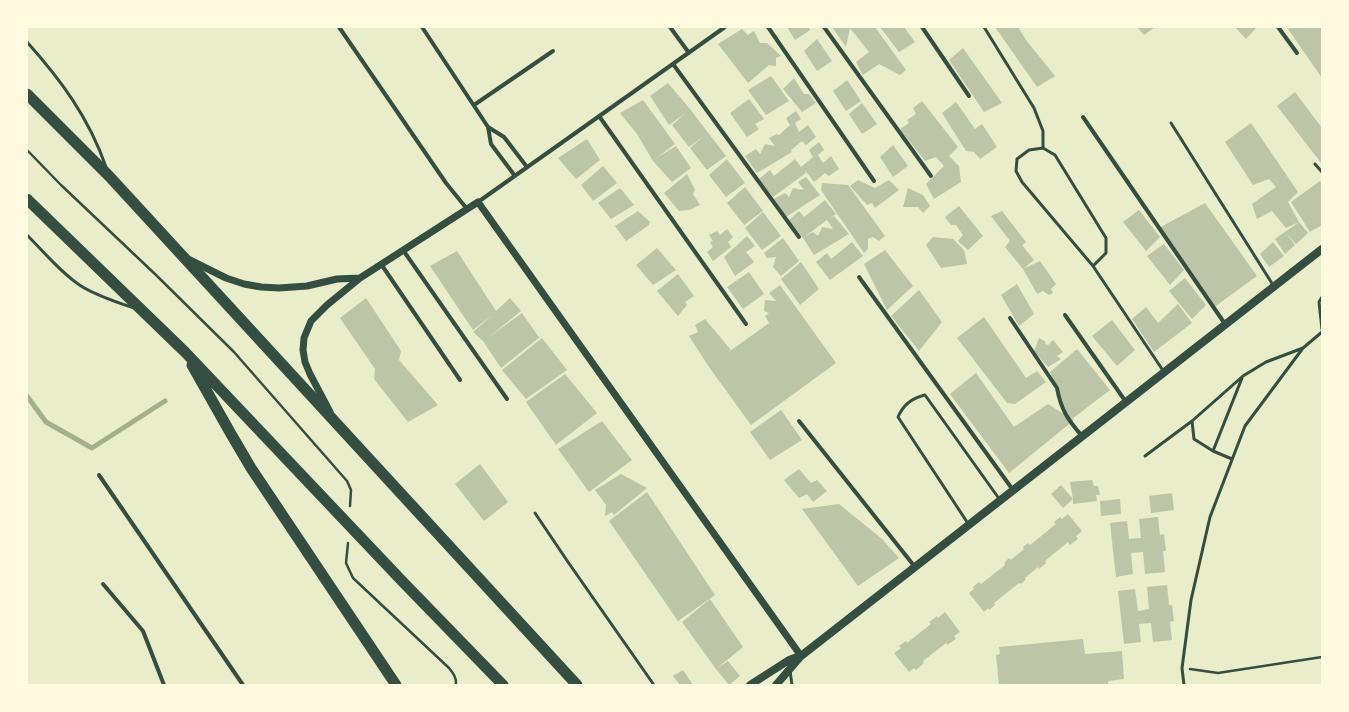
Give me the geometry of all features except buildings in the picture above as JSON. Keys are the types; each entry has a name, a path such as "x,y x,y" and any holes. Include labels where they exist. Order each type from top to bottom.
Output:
{"highway":[{"path":"27,94 109,176 577,685"},
{"path":"27,199 185,352 402,581 503,685"},
{"path":"185,352 251,468 396,685"}],"main road":[{"path":"776,685 801,656 1322,249"},
{"path":"750,685 789,660 801,656"}],"street":[{"path":"339,27 446,183 467,209"},
{"path":"422,27 488,127 491,144 515,176"},
{"path":"670,27 689,52"},
{"path":"337,424 305,362 303,350 304,338 311,321 327,305 360,278 478,202 725,27"},
{"path":"768,27 874,181"},
{"path":"824,27 931,176"},
{"path":"922,27 969,96"},
{"path":"1278,27 1297,53"},
{"path":"474,105 553,51"},
{"path":"673,64 799,237"},
{"path":"599,116 746,324"},
{"path":"1083,117 1226,324"},
{"path":"488,127 504,137 527,167"},
{"path":"478,202 801,656"},
{"path":"403,250 508,399"},
{"path":"183,256 226,278 244,284 261,287 279,288 307,286 337,279 360,278"},
{"path":"381,264 460,380"},
{"path":"859,277 1013,490"},
{"path":"1065,315 1126,402"},
{"path":"1010,318 1057,388 1059,402 1069,421 1083,436"},
{"path":"799,420 915,567"},
{"path":"99,474 243,685"},
{"path":"103,584 143,631 164,685"}],"lane":[{"path":"984,27 1034,108 1043,131 1043,148"},
{"path":"27,42 51,69 78,108 99,146 109,176"},
{"path":"1171,123 1274,287"},
{"path":"1093,266 1106,253 1106,238 1055,154 1043,148 1029,150 1018,159 1016,171 1022,182 1093,266 1164,372"},
{"path":"1315,164 1322,172"},
{"path":"27,235 69,277 80,285 102,297 143,311"},
{"path":"1184,685 1182,668 1191,600 1210,517 1245,426 1304,348 1322,331 1319,302 1322,298"},
{"path":"1145,456 1192,421 1243,376 1266,362 1304,348"},
{"path":"1213,452 1243,376"},
{"path":"969,525 898,416 902,407 918,397 925,395 1000,500"},
{"path":"1192,421 1194,439 1213,452 1232,459"},
{"path":"535,513 654,685"},
{"path":"789,660 792,685"}],"path":[{"path":"27,150 61,185 156,275 234,352"},
{"path":"1182,668 1218,673 1322,657"}],"waterway":[{"path":"27,396 46,422 92,448 165,401"}]}
